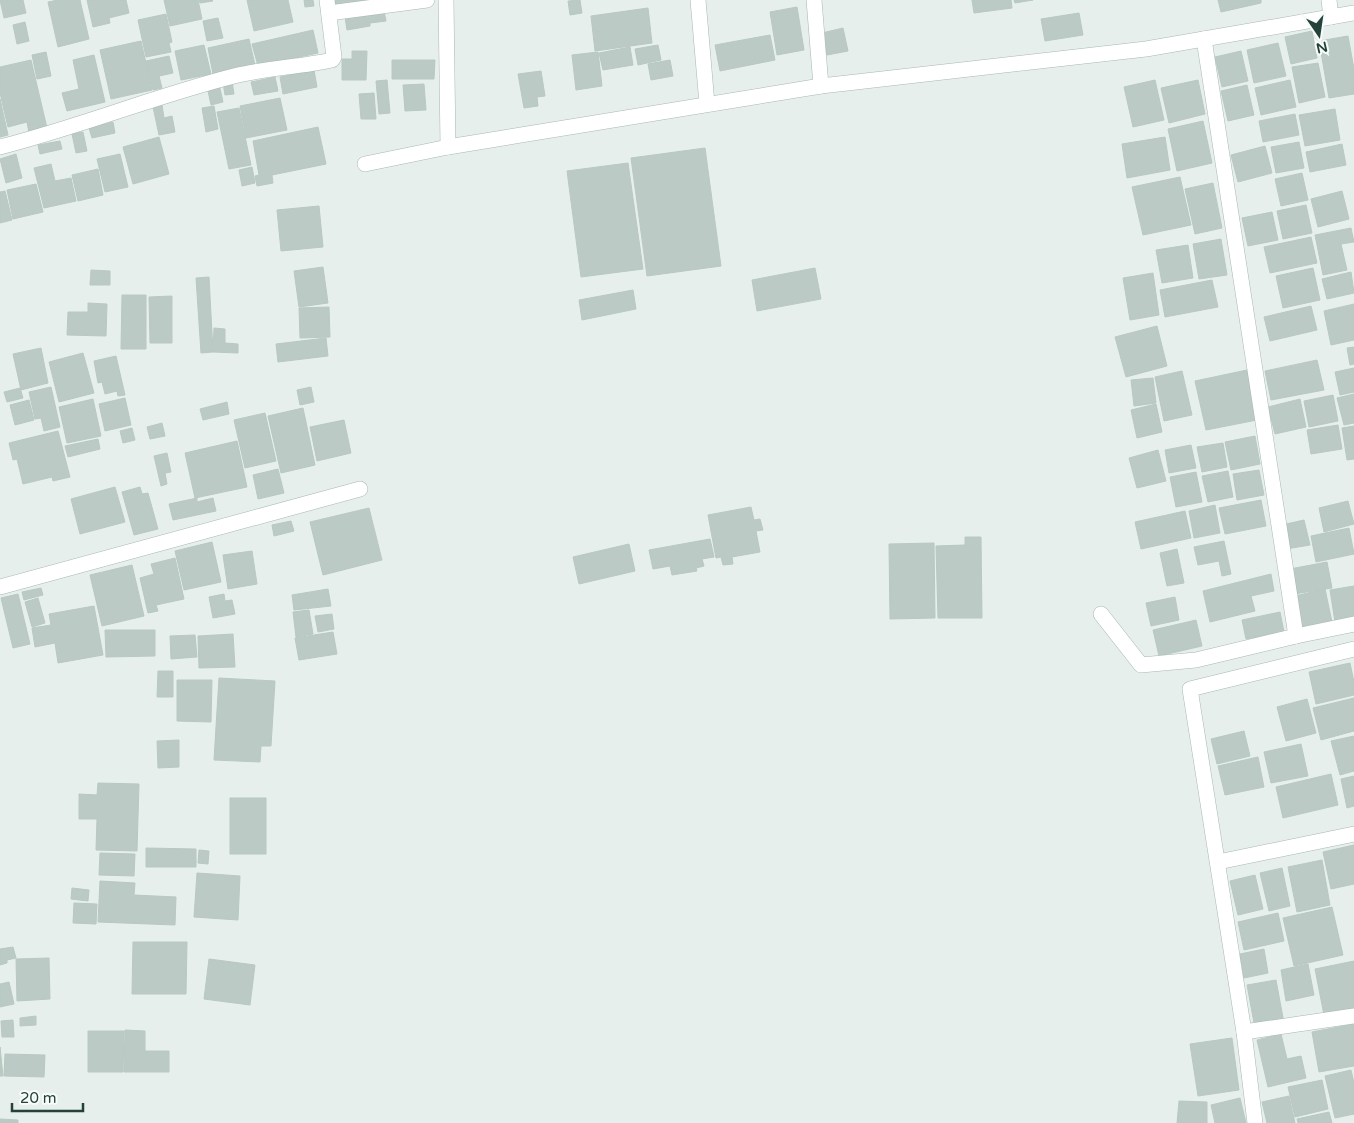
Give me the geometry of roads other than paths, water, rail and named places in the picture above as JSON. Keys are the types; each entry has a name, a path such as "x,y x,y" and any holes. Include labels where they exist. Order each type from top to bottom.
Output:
{"street":[{"path":"0,147 179,91 237,75 332,60 334,57 328,6 427,0"},
{"path":"446,0 448,147"},
{"path":"698,0 707,104"},
{"path":"814,0 822,86"},
{"path":"1329,0 1331,18"},
{"path":"365,164 448,147 822,86 1146,49 1354,13"},
{"path":"1204,39 1296,636"},
{"path":"0,587 360,489"},
{"path":"1101,614 1140,665 1196,660 1354,624"},
{"path":"1255,1123 1244,1032 1190,689 1354,649"},
{"path":"1218,862 1354,834"},
{"path":"1244,1032 1354,1016"}]}
